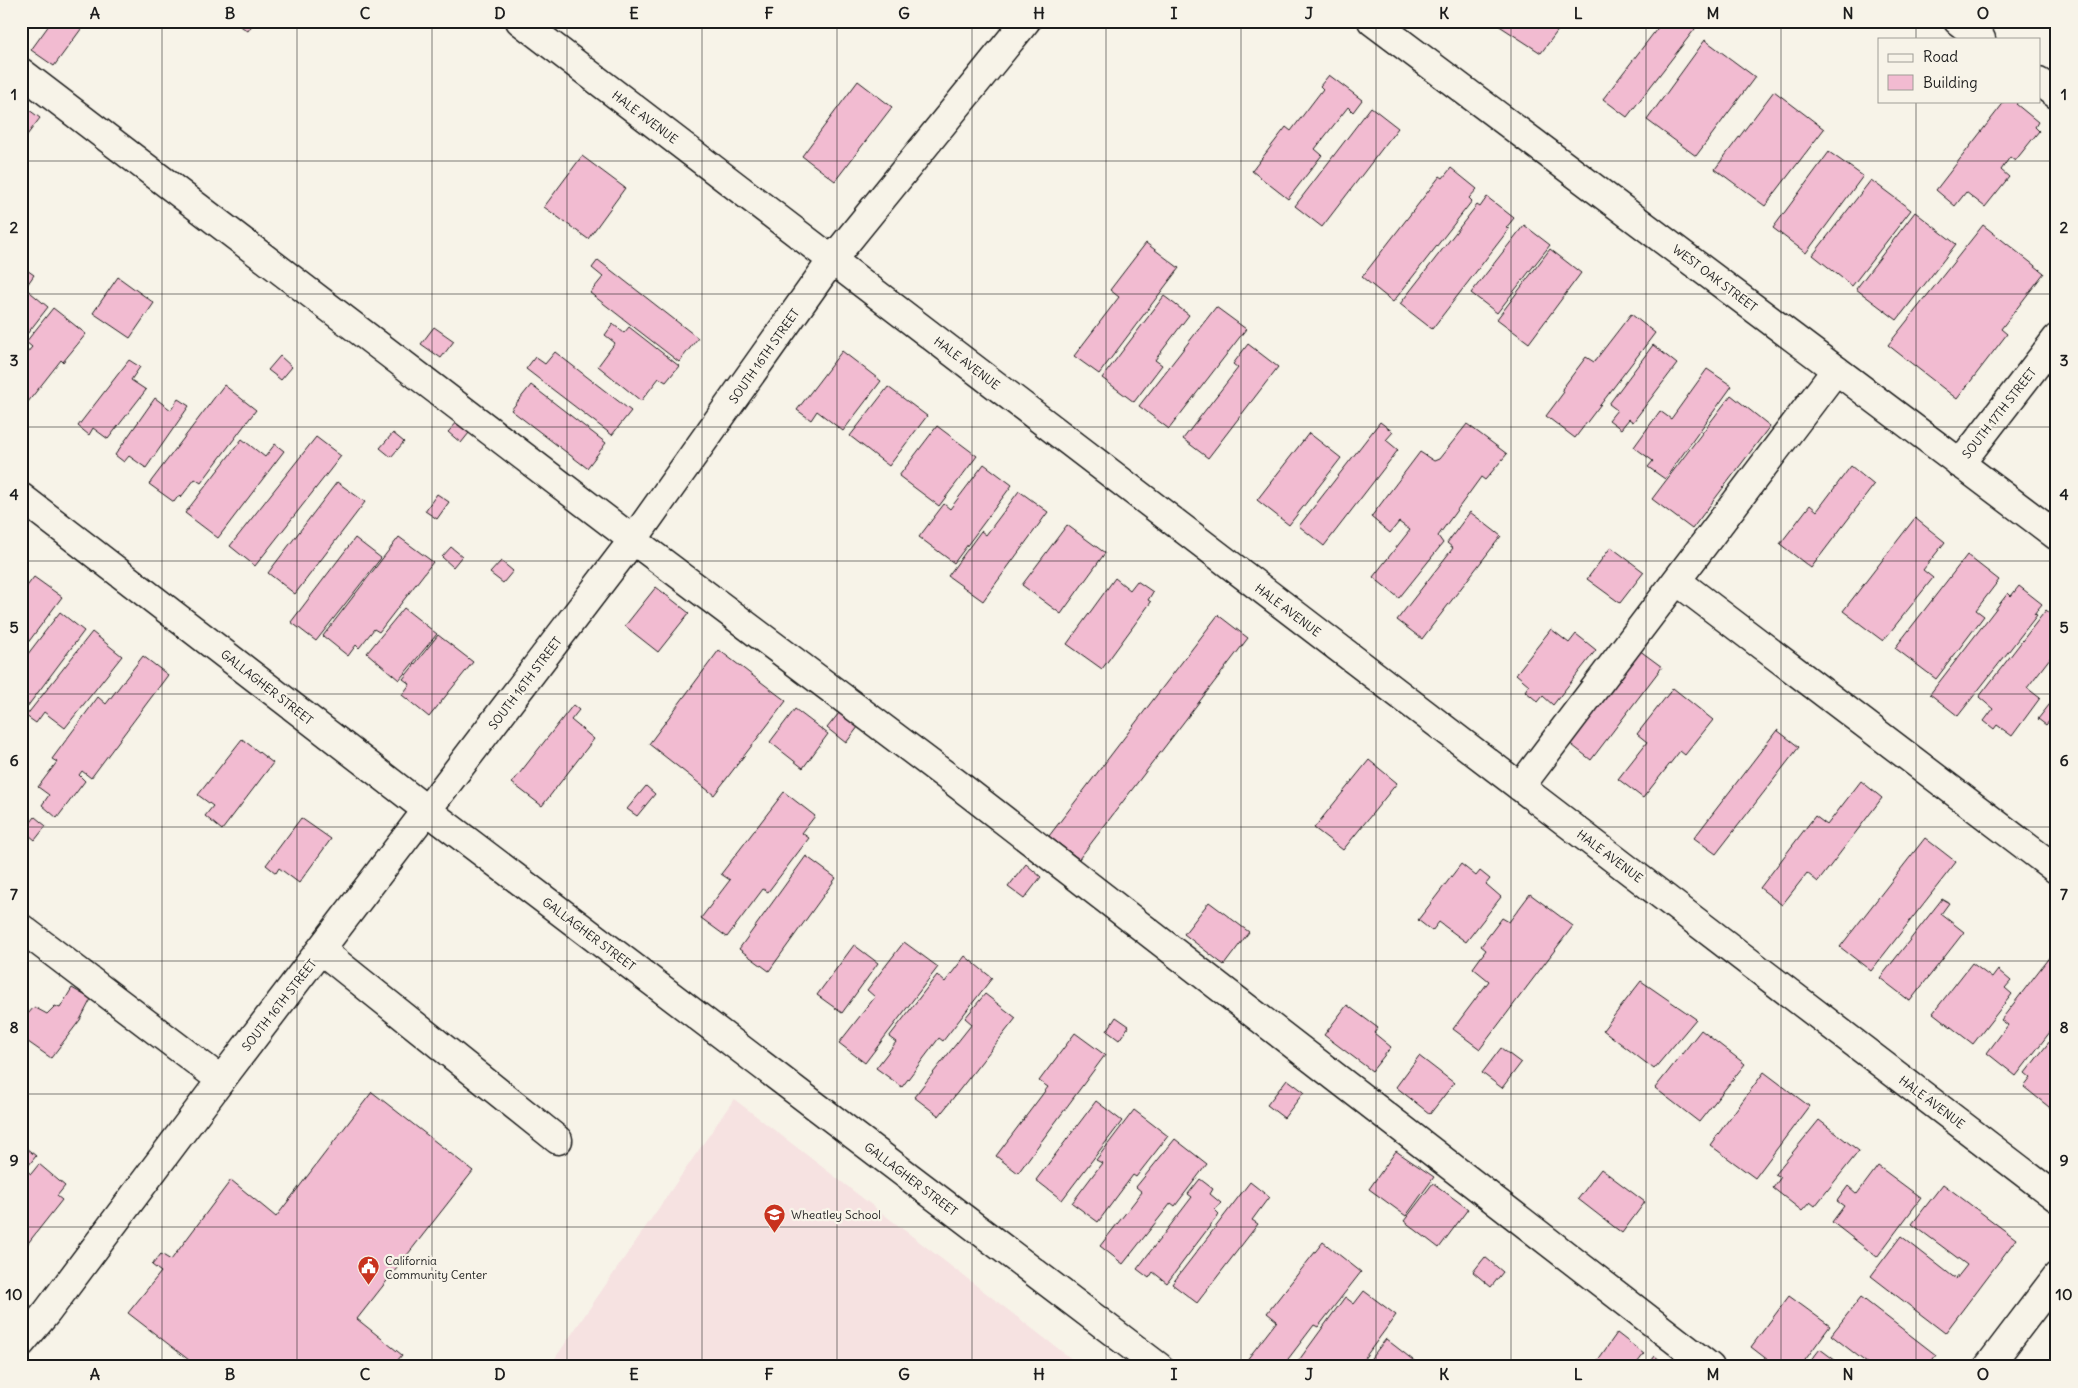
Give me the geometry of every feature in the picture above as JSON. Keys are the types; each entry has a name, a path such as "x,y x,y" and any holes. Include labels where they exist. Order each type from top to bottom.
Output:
{"street":[{"name":"HALE AVENUE","path":"520,21 2057,1198"},
{"name":"SOUTH 16TH STREET","path":"21,1343 47,1312 221,1080 633,540 832,260 1026,21"},
{"name":"WEST OAK STREET","path":"1372,21 2057,536"},
{"path":"1958,21 1981,38"},
{"path":"21,72 633,540 964,789 1710,1367"},
{"path":"2040,83 2057,95"},
{"name":"SOUTH 17TH STREET","path":"1960,464 2057,338"},
{"path":"1520,787 1678,581 1836,370"},
{"name":"GALLAGHER STREET","path":"21,497 428,811 1159,1367"},
{"path":"1678,581 2057,870"},
{"path":"21,928 221,1080"},
{"path":"321,950 558,1140"},
{"path":"1988,1367 2057,1276"}],"shaded area":[{"name":"Wheatley School","path":"734,1099 1082,1367 549,1367"}],"building":[{"path":"52,21 87,21 54,66 31,50"},
{"path":"233,21 255,21 248,31"},
{"path":"1501,21 1565,21 1541,53 1498,25"},
{"path":"1663,21 1701,21 1627,117 1603,99"},
{"path":"1705,40 1755,77 1696,156 1647,120"},
{"path":"1329,75 1362,100 1353,112 1348,107 1315,149 1322,155 1288,199 1252,171 1286,127 1291,131 1323,89 1320,86"},
{"path":"858,81 892,107 835,181 802,156"},
{"path":"1774,91 1824,129 1765,206 1715,169"},
{"path":"2004,102 2018,102 2016,104 2038,122 2035,127 2039,131 2015,161 2010,157 2001,170 2009,177 1985,207 1966,192 1955,206 1936,190"},
{"path":"21,104 40,118 21,143"},
{"path":"1371,107 1398,128 1322,227 1295,206"},
{"path":"1829,152 1863,176 1806,253 1773,228"},
{"path":"582,156 625,188 588,239 544,207"},
{"path":"1451,168 1477,189 1469,198 1472,201 1393,302 1362,277 1440,176 1443,178"},
{"path":"1871,180 1911,210 1852,286 1813,255"},
{"path":"1487,197 1514,218 1506,228 1509,229 1432,329 1400,304 1477,205 1480,207"},
{"path":"1915,212 1956,244 1897,320 1856,289"},
{"path":"1524,225 1550,245 1497,313 1471,293"},
{"path":"1983,225 2044,273 2001,329 2007,334 1957,399 1888,345"},
{"path":"1146,243 1179,268 1099,374 1074,356 1119,297 1110,290"},
{"path":"1550,249 1581,273 1529,343 1497,319"},
{"path":"598,260 698,338 679,362 590,293 603,277 592,268"},
{"path":"24,268 34,275 25,288 48,307 27,334 24,331 21,335 21,272"},
{"path":"118,277 154,303 130,338 93,313"},
{"path":"1164,296 1189,315 1155,360 1162,365 1134,402 1102,378"},
{"path":"1216,307 1246,329 1169,429 1139,406"},
{"path":"53,308 86,334 63,362 61,360 24,407 21,406 21,360 32,347 26,342"},
{"path":"1631,314 1655,333 1575,438 1546,416 1564,392 1562,389 1586,357 1594,362"},
{"path":"613,324 624,333 629,327 679,366 666,382 659,378 641,401 598,366 615,343 605,335"},
{"path":"434,327 454,341 441,358 421,344"},
{"path":"1248,344 1278,367 1208,458 1183,439 1238,368 1233,364"},
{"path":"1653,345 1677,364 1633,422 1629,419 1621,429 1609,420 1617,410 1609,404"},
{"path":"842,351 881,381 843,431 817,411 811,420 797,410"},
{"path":"555,352 631,411 612,435 526,369 535,357 545,364"},
{"path":"280,356 292,367 281,380 268,370"},
{"path":"129,360 140,367 131,380 146,390 108,439 93,428 89,435 78,426"},
{"path":"1707,369 1732,386 1665,479 1648,467 1653,461 1634,447 1660,411 1671,419"},
{"path":"224,385 256,410 201,483 195,479 181,497 179,495 174,502 149,484"},
{"path":"531,385 606,443 587,468 511,410"},
{"path":"888,387 927,416 889,466 850,436"},
{"path":"1731,395 1770,426 1692,529 1652,499"},
{"path":"155,398 171,410 178,399 189,406 146,468 129,456 124,462 115,455"},
{"path":"461,418 473,428 461,443 448,432"},
{"path":"1380,422 1393,432 1386,440 1398,450 1324,546 1299,526"},
{"path":"1467,424 1507,454 1485,480 1481,477 1438,536 1443,543 1399,598 1373,577 1410,530 1399,522 1390,533 1371,517 1420,452 1434,461 1439,459"},
{"path":"937,426 977,456 939,506 899,476"},
{"path":"393,433 404,442 391,457 380,448"},
{"path":"1309,433 1341,458 1289,525 1257,500"},
{"path":"316,437 341,456 255,566 230,546"},
{"path":"242,439 265,457 275,444 284,451 218,538 185,513"},
{"path":"984,464 1012,485 954,563 919,537 944,504 950,509"},
{"path":"1851,466 1874,485 1811,568 1780,544 1810,505 1817,511"},
{"path":"337,482 365,502 295,594 268,573"},
{"path":"1019,491 1048,512 983,601 948,576 981,531 986,535"},
{"path":"437,494 449,502 437,519 425,511"},
{"path":"1470,512 1501,536 1422,639 1397,620 1453,548 1447,543"},
{"path":"1915,518 1945,542 1923,570 1933,578 1883,641 1843,611"},
{"path":"1067,525 1105,553 1061,614 1022,585"},
{"path":"399,537 433,562 379,632 374,629 359,648 356,645 348,656 323,636"},
{"path":"355,538 381,558 316,641 291,622"},
{"path":"451,547 462,556 453,567 442,557"},
{"path":"1611,547 1644,572 1620,603 1587,579"},
{"path":"1967,555 1999,580 1976,610 1984,616 1936,679 1895,648"},
{"path":"501,561 513,571 503,583 490,573"},
{"path":"34,577 62,597 21,652 21,594"},
{"path":"1115,578 1130,590 1137,581 1153,592 1148,600 1151,602 1102,669 1067,644"},
{"path":"2019,586 2042,604 2034,614 2037,615 1958,716 1930,694 2008,593 2011,596"},
{"path":"656,587 689,613 658,652 625,626"},
{"path":"404,608 437,634 399,680 367,653"},
{"path":"2046,610 2057,619 2057,649 2027,688 2040,698 2012,736 1997,725 1994,729 1984,721 1993,709 1979,697"},
{"path":"60,612 84,631 21,715 21,663"},
{"path":"1218,615 1248,638 1079,859 1049,836"},
{"path":"1551,629 1569,643 1576,634 1596,650 1553,705 1543,696 1538,702 1525,691 1529,685 1516,674"},
{"path":"92,632 122,656 65,728 44,712 36,723 26,716"},
{"path":"438,635 473,662 429,717 402,695 410,684 403,679"},
{"path":"719,650 786,701 714,795 649,744"},
{"path":"1639,650 1662,667 1591,760 1568,742"},
{"path":"143,656 168,675 91,778 82,771 79,775 85,781 57,818 42,805 49,795 38,787 57,762 52,759 98,697 106,704"},
{"path":"1673,688 1713,720 1685,755 1680,751 1643,798 1618,779 1647,742 1637,734"},
{"path":"2057,695 2057,715 2055,714 2046,725 2038,719"},
{"path":"573,705 579,710 571,720 594,739 542,806 512,783"},
{"path":"795,709 828,734 803,768 770,742"},
{"path":"839,713 858,727 846,743 827,728"},
{"path":"1777,730 1799,747 1716,854 1694,838"},
{"path":"242,739 273,763 222,830 205,816 213,806 198,795"},
{"path":"1369,760 1397,783 1343,850 1314,828"},
{"path":"1861,781 1882,798 1818,882 1807,873 1782,905 1760,888 1815,816 1827,825"},
{"path":"646,786 655,794 637,816 627,809"},
{"path":"784,792 815,816 802,833 809,838 768,892 763,889 727,937 701,918 730,880 721,874"},
{"path":"35,817 46,826 35,840 24,831"},
{"path":"301,818 331,839 299,883 279,868 276,873 266,865"},
{"path":"1925,838 1956,862 1871,971 1840,947"},
{"path":"806,856 836,878 769,971 739,949"},
{"path":"1026,864 1041,877 1024,899 1008,887"},
{"path":"1461,864 1476,876 1480,871 1490,879 1486,884 1501,897 1466,942 1439,922 1432,931 1418,920"},
{"path":"1530,894 1573,926 1480,1049 1453,1029 1489,981 1473,968 1486,950 1481,946 1502,918 1509,922"},
{"path":"1942,899 1949,903 1941,914 1964,932 1910,1001 1880,978"},
{"path":"1209,902 1249,932 1224,965 1184,934"},
{"path":"904,942 938,967 865,1063 839,1043 875,997 867,990"},
{"path":"854,945 878,963 842,1013 817,995"},
{"path":"2051,955 2057,959 2057,1023 2016,1076 1987,1053 2008,1025 2001,1020"},
{"path":"965,956 992,978 943,1041 939,1038 902,1087 876,1068 896,1042 889,1037 937,975 945,982"},
{"path":"1972,963 1992,978 1998,970 2011,981 2005,988 2012,994 1973,1044 1933,1013"},
{"path":"1641,981 1696,1019 1654,1069 1603,1030"},
{"path":"72,988 91,999 80,1020 51,1058 21,1037 21,1022 34,1007 47,1014 55,1006 60,1008"},
{"path":"985,994 1016,1018 939,1116 914,1097 972,1024 965,1018"},
{"path":"1347,1005 1378,1028 1374,1033 1391,1047 1372,1071 1324,1035"},
{"path":"1116,1017 1129,1026 1119,1040 1107,1031"},
{"path":"1701,1030 1745,1064 1699,1122 1655,1088"},
{"path":"2057,1032 2057,1107 2054,1111 2024,1087 2031,1078 2025,1073"},
{"path":"1075,1033 1105,1055 1018,1173 996,1156 1048,1087 1039,1081"},
{"path":"1501,1048 1521,1063 1502,1088 1482,1073"},
{"path":"1419,1056 1454,1083 1430,1114 1396,1087"},
{"path":"1764,1072 1809,1106 1755,1178 1710,1145"},
{"path":"1287,1079 1304,1092 1284,1118 1267,1105"},
{"path":"372,1092 473,1171 357,1319 402,1355 392,1367 198,1367 128,1313 161,1272 152,1265 161,1254 171,1260 231,1180 276,1217"},
{"path":"1096,1101 1122,1121 1062,1200 1036,1180"},
{"path":"1134,1110 1168,1136 1136,1177 1133,1175 1098,1222 1072,1203 1102,1163 1096,1160"},
{"path":"1819,1120 1859,1151 1815,1206 1810,1202 1802,1211 1773,1188 1781,1177 1775,1174"},
{"path":"1175,1139 1207,1164 1175,1206 1171,1203 1123,1264 1100,1246 1142,1192 1136,1187"},
{"path":"21,1144 36,1156 21,1175"},
{"path":"1396,1151 1434,1177 1406,1216 1369,1189"},
{"path":"39,1164 65,1186 57,1196 62,1200 21,1252 21,1178 27,1171 31,1174"},
{"path":"1878,1166 1921,1198 1877,1257 1832,1222 1844,1206 1837,1201 1848,1186 1857,1194"},
{"path":"1601,1169 1645,1202 1622,1233 1578,1199"},
{"path":"1200,1179 1213,1189 1210,1194 1221,1203 1215,1210 1219,1214 1167,1283 1153,1272 1149,1278 1137,1269 1192,1197 1188,1194"},
{"path":"1250,1182 1269,1197 1252,1220 1258,1224 1197,1303 1172,1284"},
{"path":"1433,1183 1468,1209 1439,1248 1404,1221"},
{"path":"1943,1184 2016,1239 1945,1333 1871,1276 1901,1236 1956,1279 1967,1265 1912,1224"},
{"path":"1323,1242 1361,1272 1318,1327 1314,1325 1282,1367 1254,1367 1246,1361 1277,1321 1267,1313"},
{"path":"1485,1257 1503,1272 1491,1287 1473,1272"},
{"path":"1364,1291 1396,1315 1358,1367 1294,1367 1345,1297 1354,1304"},
{"path":"1789,1296 1830,1326 1800,1367 1777,1367 1751,1347"},
{"path":"1861,1297 1936,1355 1927,1367 1872,1367 1831,1335"},
{"path":"1617,1333 1644,1354 1634,1367 1593,1367"},
{"path":"1386,1339 1422,1367 1364,1367"},
{"path":"1820,1349 1844,1367 1806,1367"},
{"path":"1655,1356 1668,1367 1647,1367"}],"place":[{"name":"Wheatley School","path":"775,1233"},
{"name":"California Community Center","path":"369,1286"}]}
